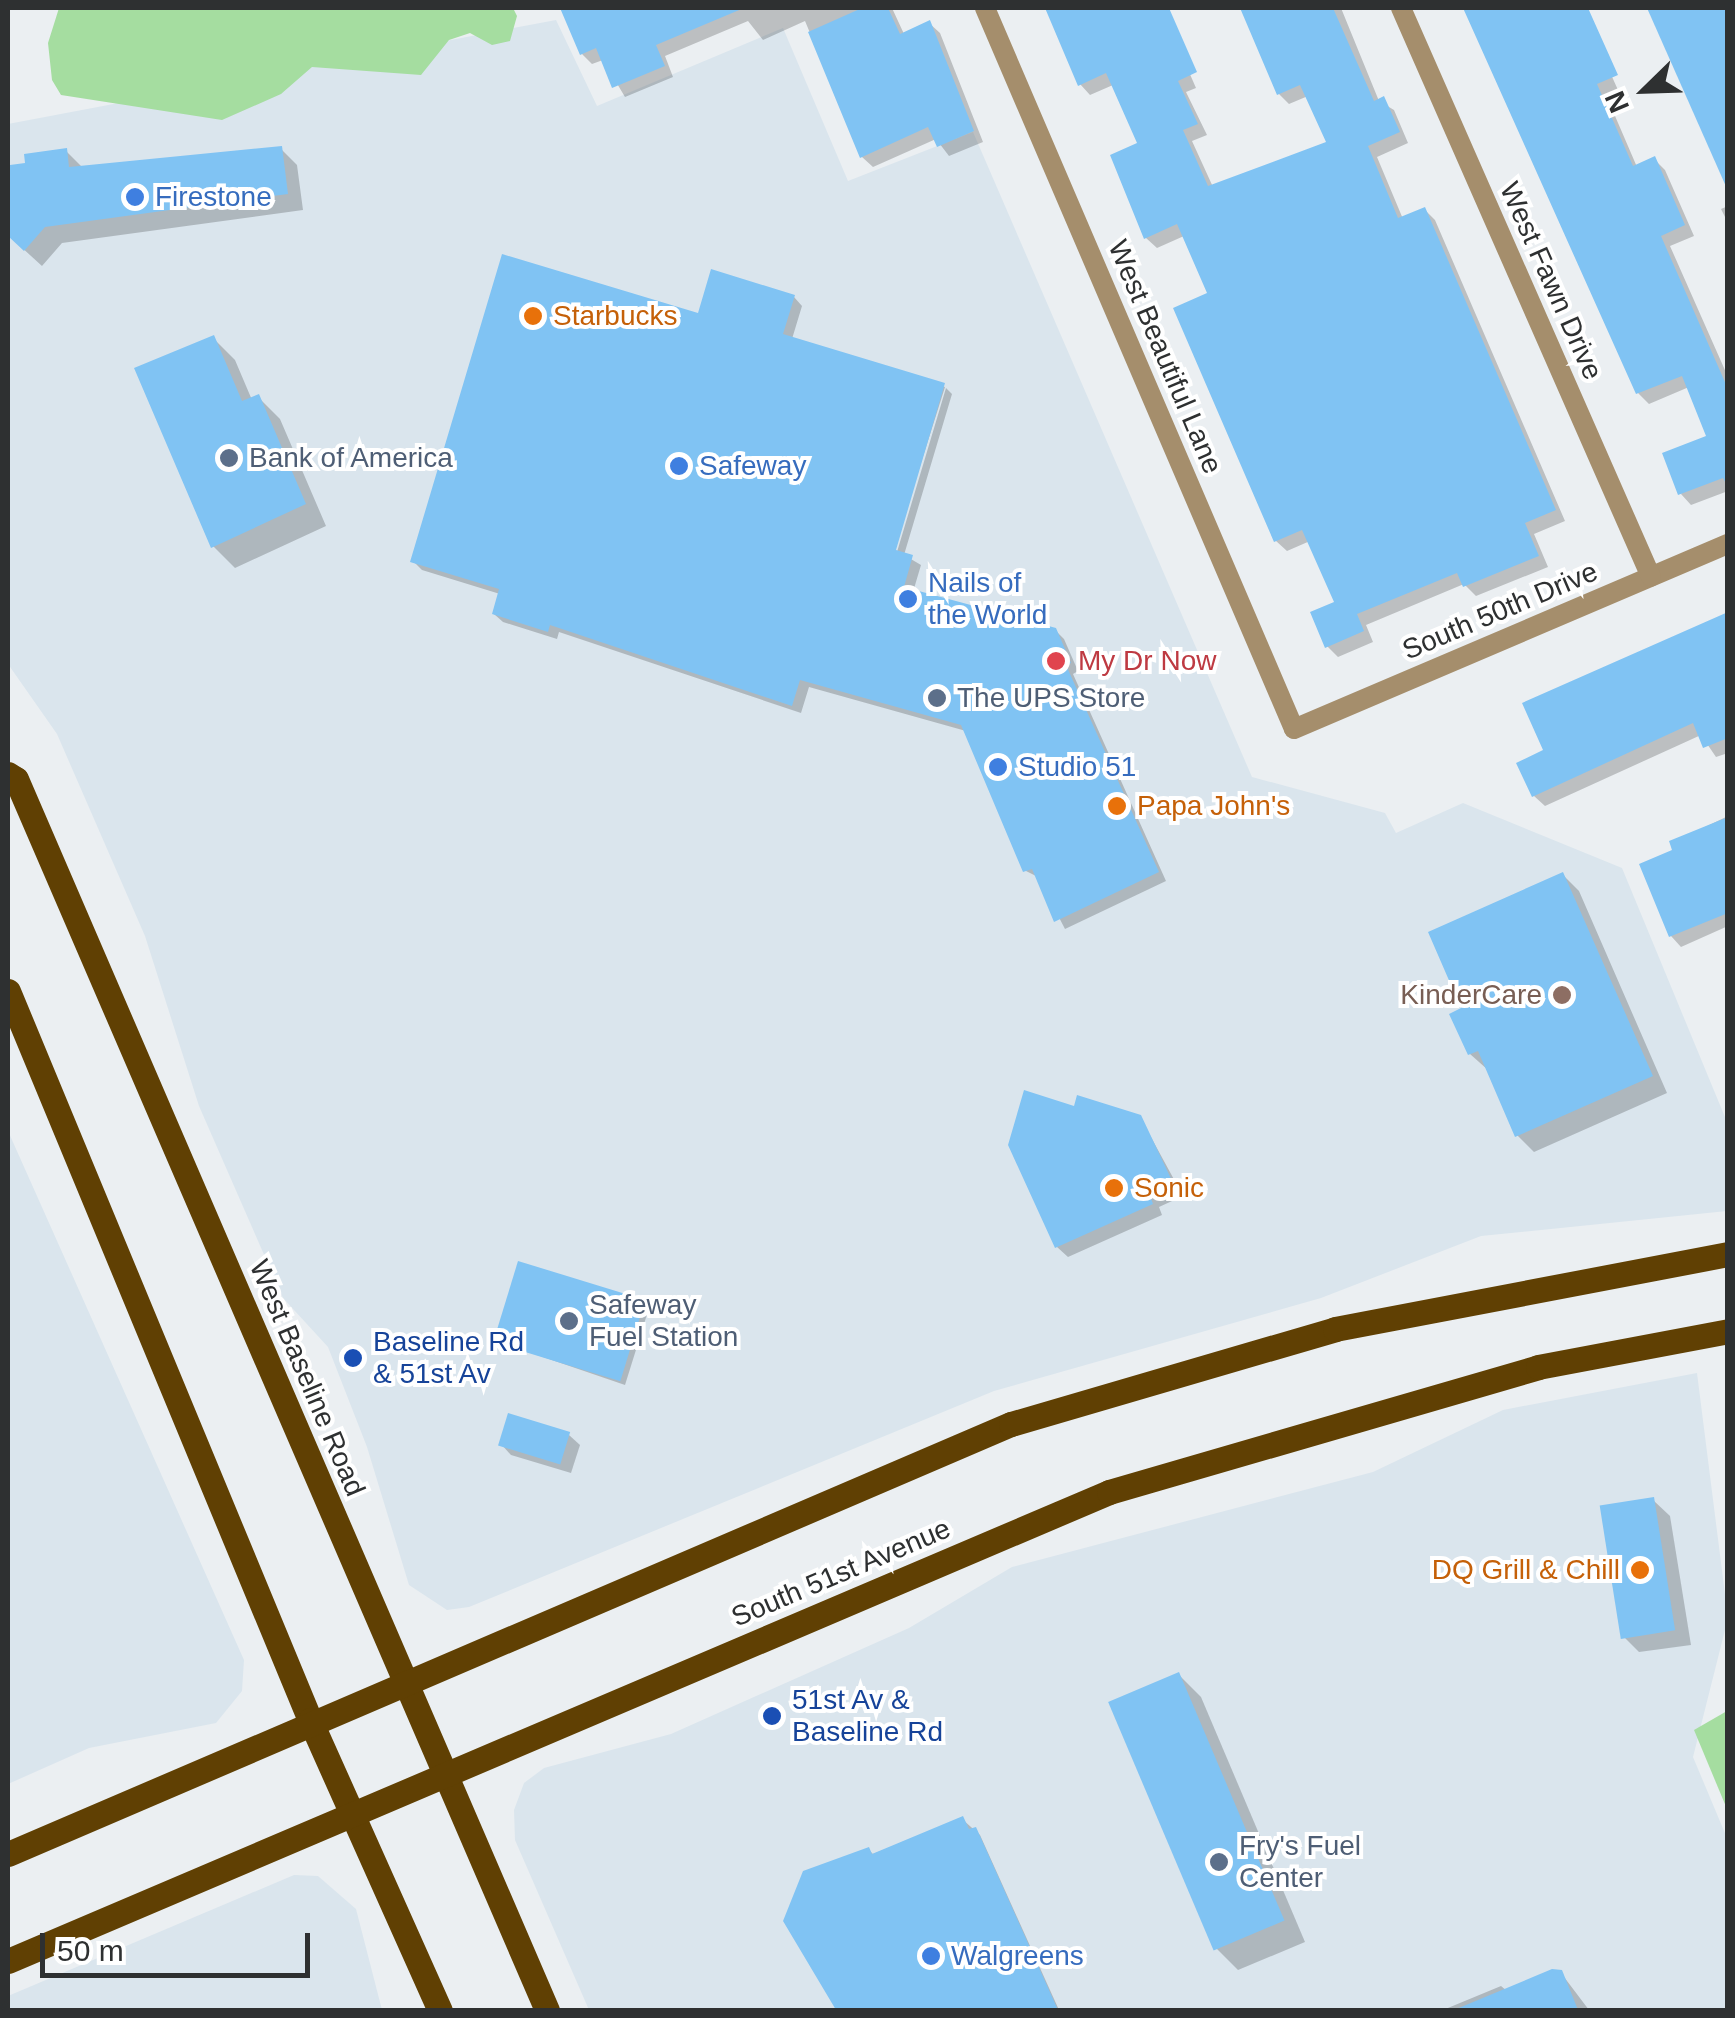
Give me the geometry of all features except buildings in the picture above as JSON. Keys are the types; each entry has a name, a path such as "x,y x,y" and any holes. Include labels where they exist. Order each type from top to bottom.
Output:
{"main road":[{"name":"West Baseline Road","path":"8,774 16,779 547,2010"},
{"path":"8,991 310,1720 440,2010"},
{"path":"8,1854 310,1720 927,1457 1092,1398 1335,1329 1728,1254"},
{"name":"South 51st Avenue","path":"8,1961 1109,1492 1435,1394 1728,1331"}],"street":[{"name":"West Beautiful Lane","path":"985,8 1294,729"},
{"name":"West Fawn Drive","path":"1401,8 1651,577"},
{"name":"South 50th Drive","path":"1294,729 1728,544"}],"shaded area":[{"path":"556,20 597,106 783,28 848,181 973,132 1252,777 1385,813 1396,833 1463,803 1622,868 1727,1122 1727,1211 1481,1236 1321,1298 994,1391 469,1607 447,1610 409,1585 367,1447 328,1347 283,1298 199,1106 145,936 57,734 8,664 8,124"},
{"path":"8,1131 244,1660 242,1691 216,1723 89,1748 8,1784"},
{"path":"1697,1373 1728,1618 1693,1757 1727,1838 1727,2010 589,2010 515,1840 514,1810 524,1783 544,1768 671,1734 909,1628 1012,1567 1373,1472 1503,1410"},
{"path":"294,1875 318,1876 356,1909 382,2010 8,2010 8,1996"}],"green space":[{"path":"59,8 513,8 517,16 510,41 492,45 470,33 449,40 421,75 312,67 281,94 222,120 61,95 52,80 48,43"},
{"path":"1727,1711 1727,1809 1694,1730"}],"place":[{"name":"Firestone","path":"135,197"},
{"name":"Starbucks","path":"533,316"},
{"name":"Bank of America","path":"229,458"},
{"name":"Safeway","path":"679,466"},
{"name":"Nails of the World","path":"908,599"},
{"name":"My Dr Now","path":"1056,661"},
{"name":"The UPS Store","path":"937,698"},
{"name":"Studio 51","path":"998,767"},
{"name":"Papa John's","path":"1117,806"},
{"name":"KinderCare","path":"1562,995"},
{"name":"Sonic","path":"1114,1188"},
{"name":"Safeway Fuel Station","path":"569,1321"},
{"name":"Baseline Rd & 51st Av","path":"353,1358"},
{"name":"DQ Grill & Chill","path":"1640,1570"},
{"name":"51st Av & Baseline Rd","path":"772,1716"},
{"name":"Fry's Fuel Center","path":"1219,1862"},
{"name":"Walgreens","path":"931,1956"}]}
